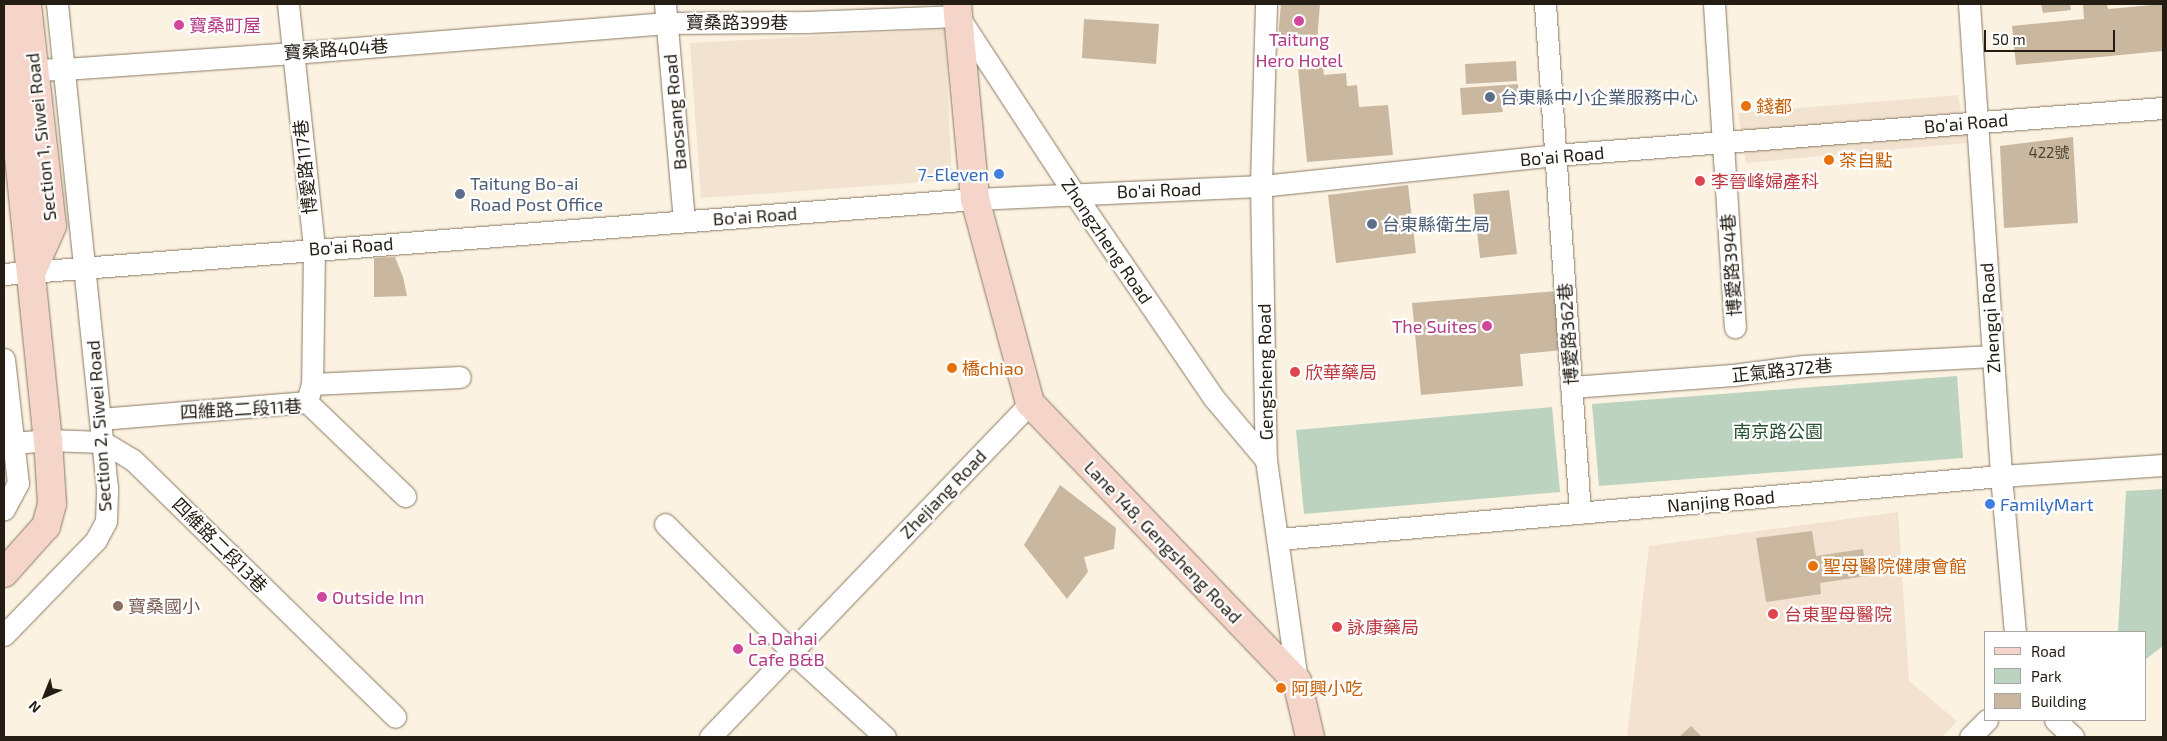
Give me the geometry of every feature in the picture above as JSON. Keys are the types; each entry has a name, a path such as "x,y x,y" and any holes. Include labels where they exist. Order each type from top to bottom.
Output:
{"street":[{"name":"Section 1, Siwei Road","path":"16,70 27,4"},
{"name":"Section 1, Siwei Road","path":"57,4 86,268"},
{"name":"博愛路117巷","path":"288,4 314,249 309,393"},
{"name":"Gengsheng Road","path":"1266,4 1261,186 1266,460 1279,539 1297,681 1310,737"},
{"name":"博愛路362巷","path":"1545,4 1580,513"},
{"name":"博愛路394巷","path":"1714,4 1735,327"},
{"name":"Zhengqi Road","path":"1969,4 2001,476 2015,631"},
{"name":"Section 1, Siwei Road","path":"4,9 52,226 31,272"},
{"name":"寶桑路399巷","path":"666,13 807,22 957,10"},
{"name":"Zhongzheng Road","path":"957,10 1074,193 1213,397 1266,460"},
{"path":"957,10 975,199 1030,403"},
{"name":"寶桑路404巷","path":"16,70 64,69 293,52 666,13"},
{"name":"Baosang Road","path":"666,13 684,221"},
{"name":"Bo'ai Road","path":"4,274 975,199 1261,186 1556,155 2163,108"},
{"name":"Section 2, Siwei Road","path":"4,635 96,540 106,521 107,488 86,268"},
{"path":"4,573 46,526 52,504 48,440 31,272"},
{"name":"正氣路372巷","path":"1572,387 1733,375 1803,366 1993,356"},
{"path":"4,359 18,483 4,509"},
{"path":"309,393 460,377"},
{"name":"四維路二段11巷","path":"100,419 309,393 405,496"},
{"name":"Zhejiang Road","path":"710,737 1030,403"},
{"name":"Lane 148, Gengsheng Road","path":"1030,403 1297,681"},
{"name":"四維路二段13巷","path":"14,443 48,440 103,442 133,460 395,718"},
{"name":"Nanjing Road","path":"1279,539 2001,476 2163,465"},
{"path":"665,524 792,652 886,737"},
{"path":"1970,737 1986,721"},
{"path":"2056,721 2073,737"}],"shaded area":[{"path":"945,29 952,180 701,198 690,43"},
{"path":"1958,95 1967,143 1746,163 1738,113"},
{"name":"台東聖母醫院","path":"1898,512 1909,681 1957,721 1942,737 1627,737 1649,546"}],"green space":[{"name":"南京路公園","path":"1957,376 1963,458 1599,486 1592,404"},
{"path":"1552,407 1560,492 1304,514 1296,430"},
{"path":"2163,489 2163,646 2147,658 2147,631 2118,631 2126,491"}],"building":[{"name":"Taitung Hero Hotel","path":"1281,4 1320,4 1317,42 1278,39"},
{"path":"2041,4 2070,4 2071,10 2043,13"},
{"path":"2083,4 2107,4 2108,9 2163,4 2163,51 2016,65 2012,26 2084,19"},
{"path":"1084,19 1159,24 1156,64 1082,58"},
{"path":"1516,61 1517,81 1466,84 1465,64"},
{"path":"1323,67 1324,75 1346,73 1347,86 1357,85 1359,107 1388,105 1393,155 1307,162 1298,69"},
{"name":"台東縣中小企業服務中心","path":"1518,84 1519,106 1502,107 1503,112 1462,115 1460,88"},
{"path":"2073,137 2078,223 2004,228 2000,146"},
{"name":"台東縣衛生局","path":"1408,185 1416,253 1336,263 1328,195"},
{"path":"1509,190 1517,254 1480,258 1473,194"},
{"path":"395,257 403,277 407,296 374,297 374,258"},
{"name":"The Suites","path":"1557,291 1563,350 1520,354 1523,386 1421,395 1412,303"},
{"path":"1060,485 1116,528 1114,549 1084,557 1088,572 1067,599 1024,545"},
{"name":"聖母醫院健康會館","path":"1812,531 1816,556 1863,549 1867,576 1820,583 1821,594 1766,602 1756,538"},
{"path":"1691,726 1702,737 1679,737"}],"place":[{"name":"Taitung Hero Hotel","path":"1299,21"},
{"name":"寶桑町屋","path":"179,25"},
{"name":"台東縣中小企業服務中心","path":"1490,97"},
{"name":"錢都","path":"1746,106"},
{"name":"茶自點","path":"1829,160"},
{"name":"7-Eleven","path":"999,174"},
{"name":"李晉峰婦產科","path":"1700,181"},
{"name":"Taitung Bo-ai Road Post Office","path":"460,194"},
{"name":"台東縣衛生局","path":"1372,224"},
{"name":"The Suites","path":"1487,326"},
{"name":"橋chiao","path":"952,368"},
{"name":"欣華藥局","path":"1295,372"},
{"name":"FamilyMart","path":"1990,504"},
{"name":"聖母醫院健康會館","path":"1813,566"},
{"name":"Outside Inn","path":"322,597"},
{"name":"寶桑國小","path":"118,606"},
{"name":"台東聖母醫院","path":"1773,614"},
{"name":"詠康藥局","path":"1337,627"},
{"name":"La Dahai Cafe B&B","path":"738,649"},
{"name":"阿興小吃","path":"1281,688"}]}
